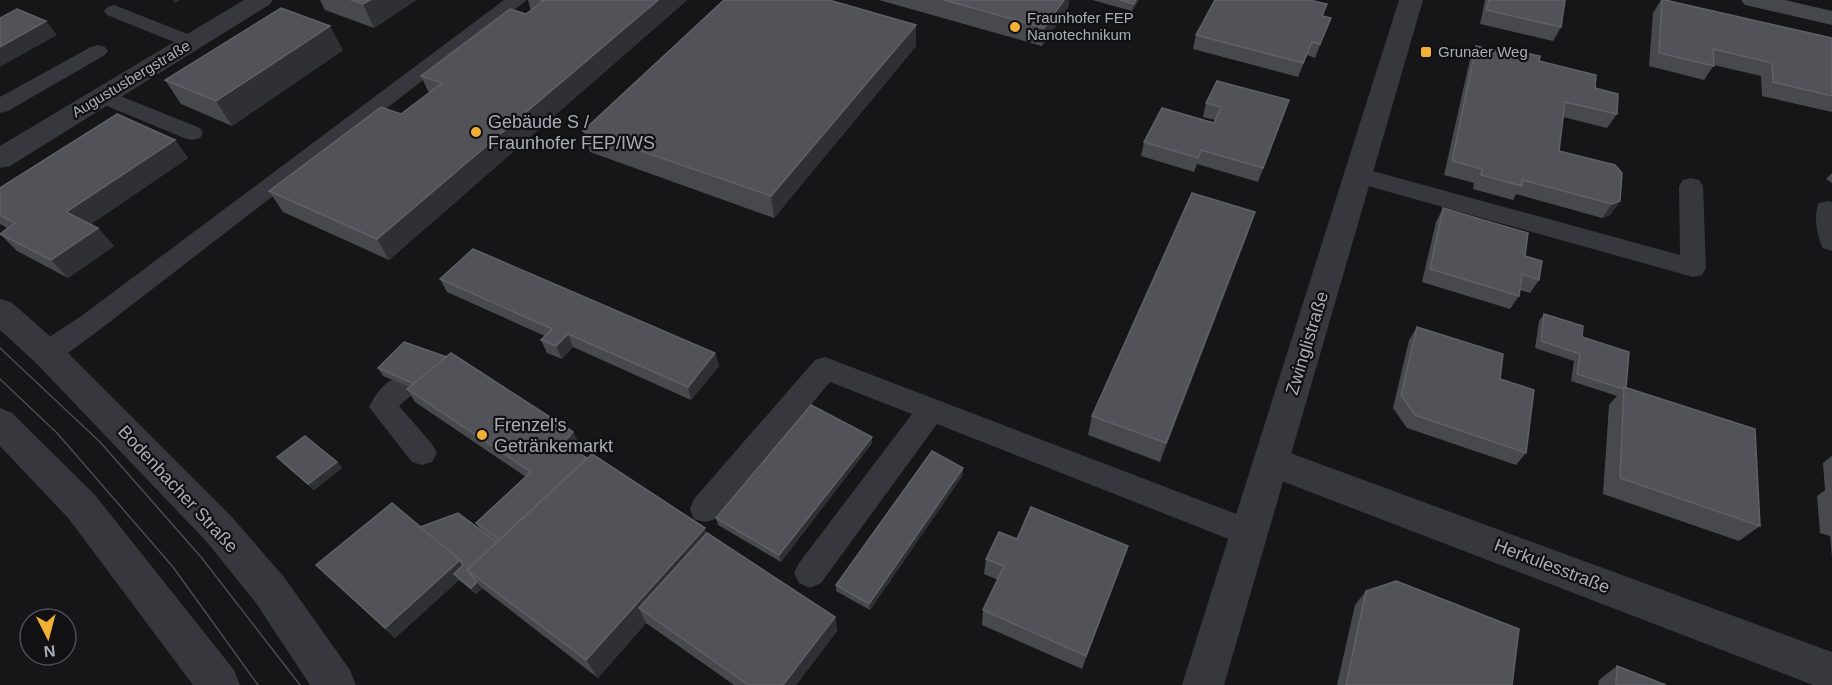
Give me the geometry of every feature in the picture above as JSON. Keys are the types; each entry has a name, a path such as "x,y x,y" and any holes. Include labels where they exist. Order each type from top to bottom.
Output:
{"main road":[{"path":"1753,0 1832,18"}],"street":[{"name":"Augustusbergstraße","path":"0,159 261,0"},
{"name":"Zwinglistraße","path":"1203,685 1411,0"},
{"name":"Bodenbacher Straße","path":"0,311 47,353 219,530 270,590 334,685"},
{"path":"0,423 82,507 219,685"},
{"name":"Herkulesstraße","path":"1271,461 1832,672"}],"lane":[{"path":"47,353 99,317 517,0"},
{"path":"114,10 191,42"},
{"path":"0,106 98,51"},
{"path":"0,92 64,54"},
{"path":"103,96 192,133"},
{"path":"1358,175 1693,268 1691,186"},
{"path":"1828,209 1832,242"},
{"path":"705,509 825,368 1249,533"},
{"path":"404,384 383,407 422,453"},
{"path":"810,573 932,409"}],"building":[{"path":"351,0 370,0 363,4"},
{"name":"Gebäude S / Fraunhofer FEP/IWS","path":"540,0 658,0 377,239 269,191 381,107 401,114 442,83 421,76 510,9 526,14 543,1"},
{"path":"724,0 829,0 916,25 771,196 583,131"},
{"path":"944,0 1064,0 1044,28"},
{"path":"1120,0 1136,0 1134,4"},
{"path":"1215,0 1309,0 1327,4 1322,16 1331,18 1320,44 1312,42 1303,63 1196,35"},
{"path":"1489,0 1565,0 1561,27 1486,10"},
{"path":"1662,0 1832,38 1832,96 1773,82 1772,63 1713,49 1714,66 1659,53"},
{"path":"281,8 330,26 216,101 165,80"},
{"path":"17,9 46,21 0,47 0,18"},
{"path":"1476,46 1502,52 1504,48 1540,56 1539,61 1596,75 1595,88 1618,94 1617,114 1565,102 1559,151 1615,165 1622,173 1620,201 1612,204 1522,180 1522,186 1481,175 1482,169 1452,161"},
{"path":"1217,81 1289,100 1263,168 1201,150 1198,158 1144,142 1162,108 1214,123 1221,107 1206,103"},
{"path":"117,114 175,140 66,212 98,228 51,260 0,234 15,223 0,215 0,188"},
{"path":"1192,193 1255,212 1166,443 1092,416"},
{"path":"1443,208 1528,233 1525,256 1542,261 1539,280 1522,274 1519,296 1430,269"},
{"path":"473,249 715,353 688,387 568,334 556,346 541,340 552,329 440,279"},
{"path":"1544,314 1583,326 1582,337 1629,352 1626,388 1577,374 1580,354 1541,341"},
{"path":"1417,327 1503,354 1500,379 1534,390 1526,453 1415,415 1401,395"},
{"path":"404,342 447,357 414,384 378,368"},
{"path":"451,353 573,432 563,443 587,458 499,540 476,523 531,472 407,389"},
{"path":"1624,387 1755,429 1760,526 1620,478"},
{"path":"811,405 872,437 779,555 716,518"},
{"path":"305,436 337,462 308,484 277,457"},
{"path":"932,451 963,468 869,604 836,585"},
{"path":"592,454 705,528 586,660 467,570"},
{"path":"392,503 460,560 385,628 316,565"},
{"path":"1031,507 1128,546 1086,656 983,610 1004,566 986,559 999,532 1017,539"},
{"path":"458,513 497,542 467,570 477,582 471,588 454,574 463,565 460,560 420,527"},
{"path":"707,533 835,617 783,685 748,685 639,608"},
{"path":"1396,581 1519,629 1512,685 1346,685 1366,591"},
{"path":"1617,666 1666,685 1616,685"}],"tram line":[{"path":"0,348 100,442 201,557 300,685"},
{"path":"0,379 57,433 173,567 258,685"}],"place":[{"name":"Fraunhofer FEP Nanotechnikum","path":"1015,27"},
{"name":"Grunaer Weg","path":"1426,52"},
{"name":"Gebäude S / Fraunhofer FEP/IWS","path":"476,132"},
{"name":"Frenzel's Getränkemarkt","path":"482,435"}]}
